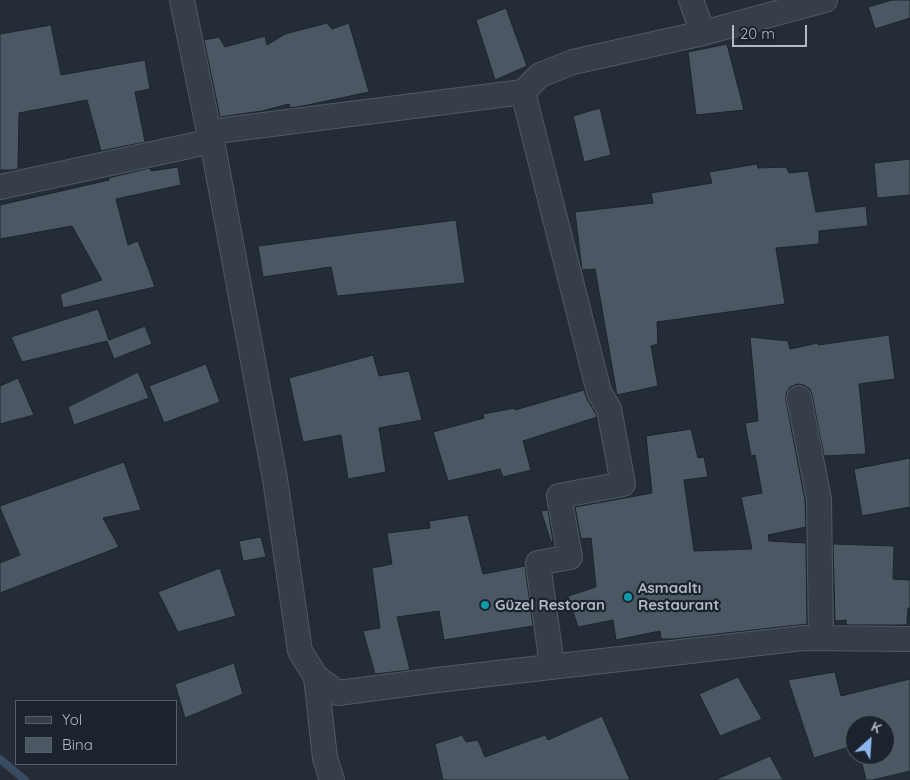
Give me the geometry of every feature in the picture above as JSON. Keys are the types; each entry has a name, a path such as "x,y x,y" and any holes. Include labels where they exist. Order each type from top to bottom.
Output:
{"street":[{"path":"182,0 211,137 275,479 300,651 316,677 338,693 552,666 803,638 910,639"},
{"path":"692,0 703,33"},
{"path":"0,187 211,137 524,92 540,75 573,62 703,33 825,0"},
{"path":"524,92 599,392 609,409 623,484 559,496 570,557 538,562 552,666"},
{"path":"799,398 819,499 821,638"},
{"path":"316,677 325,758 332,780"}],"building":[{"path":"892,0 910,0 910,18 875,29 868,7"},
{"path":"506,8 527,66 495,80 476,20"},
{"path":"327,23 332,29 349,23 369,92 308,105 290,108 289,104 262,111 220,117 204,40 219,37 225,47 265,36 267,45 285,34"},
{"path":"51,25 61,75 145,60 150,89 135,92 145,142 101,151 87,100 19,113 18,169 0,170 0,34"},
{"path":"727,44 744,110 696,115 688,52"},
{"path":"600,108 611,155 584,162 573,116"},
{"path":"910,159 910,195 877,198 874,163"},
{"path":"757,164 758,168 786,167 789,173 808,171 816,212 866,206 868,226 819,231 819,244 776,248 785,304 657,322 658,344 651,346 658,386 617,395 595,269 582,270 575,212 653,203 651,193 712,183 709,172"},
{"path":"178,167 181,185 116,199 128,245 138,241 155,287 63,308 60,294 102,280 72,226 0,239 0,205 109,180 108,178 150,168 151,171"},
{"path":"456,220 465,283 337,296 331,267 263,277 258,246"},
{"path":"98,309 109,340 145,326 152,344 114,359 107,341 22,362 11,337"},
{"path":"889,335 895,379 859,384 866,454 824,456 810,389 804,385 797,384 790,387 786,394 805,500 806,527 768,535 769,541 806,543 807,624 673,639 661,639 660,631 616,640 613,620 578,627 568,596 596,587 591,538 581,539 575,507 652,493 646,436 691,429 698,458 704,457 708,477 684,480 694,551 752,549 741,497 762,493 755,455 751,456 745,423 758,421 750,337 788,341 790,349 818,343 818,345"},
{"path":"373,355 379,376 409,371 422,420 379,428 386,472 348,479 341,435 303,442 289,378"},
{"path":"206,364 220,402 164,423 149,386"},
{"path":"138,372 149,398 74,425 68,407"},
{"path":"18,378 34,415 0,424 0,386"},
{"path":"584,390 597,417 523,441 531,470 503,477 500,469 448,481 433,432 484,418 483,414 515,408 515,410"},
{"path":"910,458 910,507 862,516 854,469"},
{"path":"124,462 141,510 103,518 119,547 0,593 0,563 20,555 0,506"},
{"path":"548,510 553,542 551,542 541,511"},
{"path":"468,515 483,574 525,566 533,626 444,640 439,611 397,617 410,670 375,674 363,631 380,628 372,568 392,564 387,533 430,528 429,521"},
{"path":"261,537 266,557 243,561 239,541"},
{"path":"833,544 894,546 893,579 910,580 910,608 908,608 907,625 846,625 846,620 835,621"},
{"path":"220,568 236,616 178,632 158,592"},
{"path":"234,663 243,694 185,718 175,684"},
{"path":"835,672 841,696 910,679 910,771 866,780 862,765 895,765 895,715 845,715 845,748 814,758 788,680"},
{"path":"738,677 762,719 720,736 699,694"},
{"path":"602,716 630,780 443,780 435,744 462,735 466,742 478,740 485,757 545,735 548,740"},
{"path":"770,756 783,780 715,780"}],"waterway":[{"path":"0,759 25,780"}],"place":[{"name":"Asmaaltı Restaurant","path":"628,597"},
{"name":"Güzel Restoran","path":"485,605"}]}
